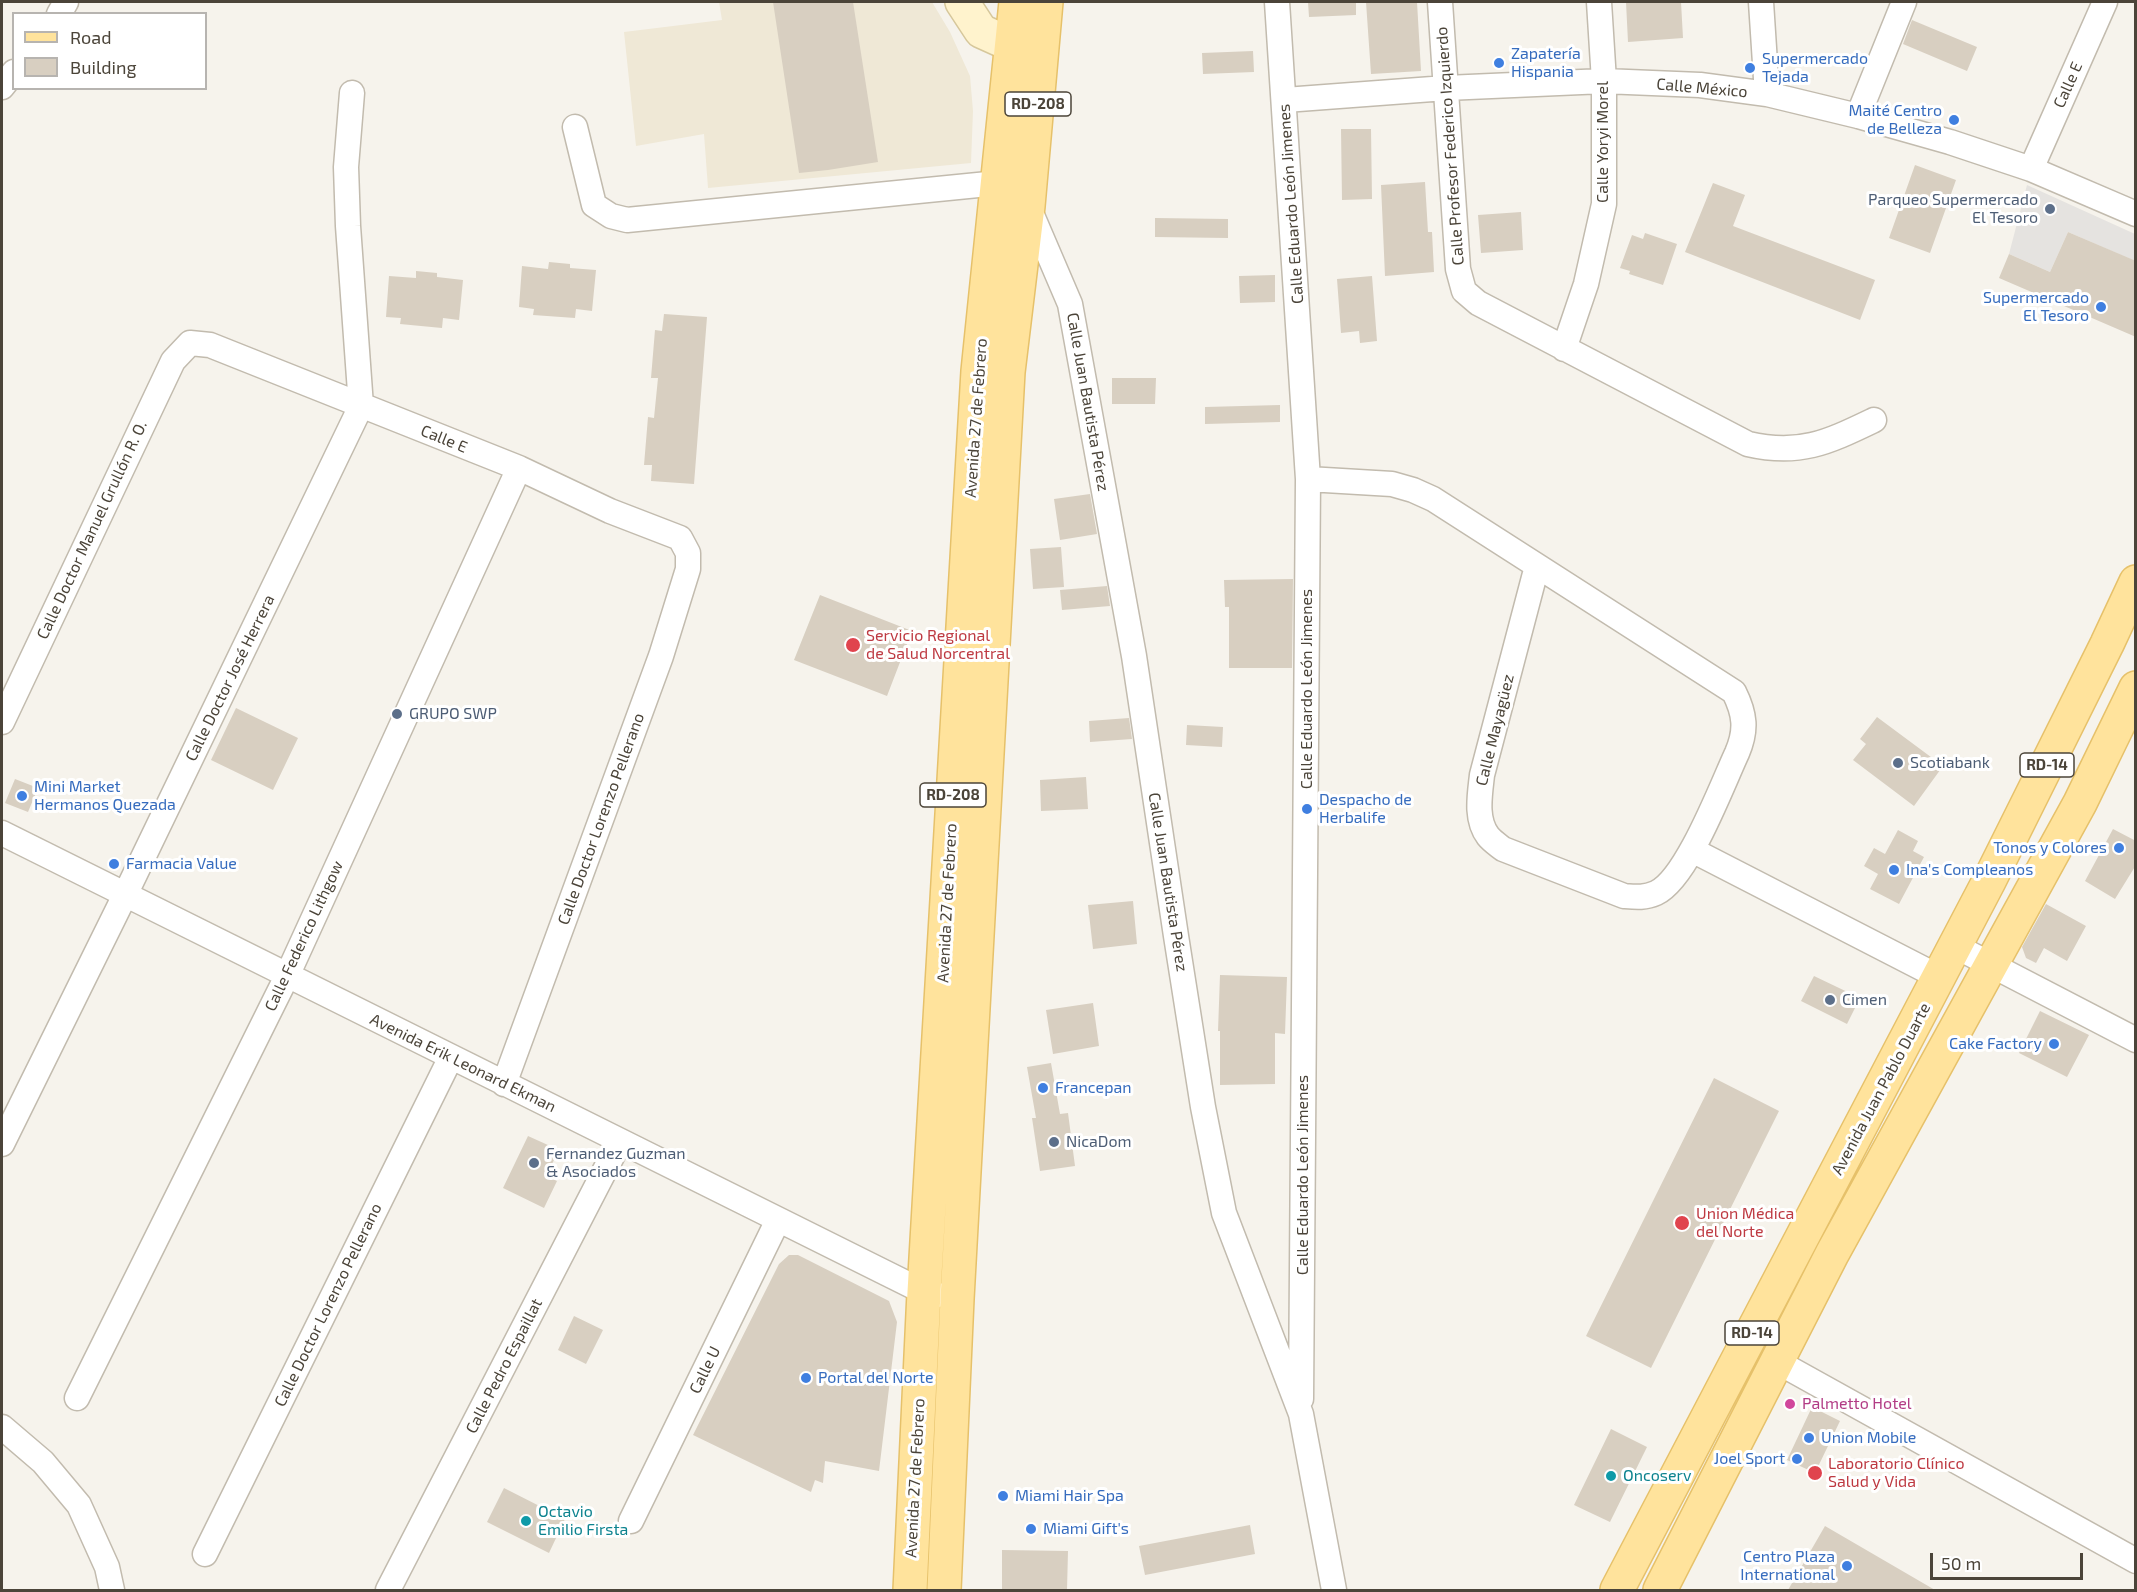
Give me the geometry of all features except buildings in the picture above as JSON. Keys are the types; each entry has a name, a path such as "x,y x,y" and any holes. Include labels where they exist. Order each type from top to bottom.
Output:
{"main road":[{"name":"Avenida 27 de Febrero","path":"944,1590 957,1299 1008,372 1028,206 1027,46 1017,2"},
{"name":"Avenida 27 de Febrero","path":"910,1590 924,1292 978,371 998,183 1027,46 1046,2"},
{"name":"Avenida Juan Pablo Duarte","path":"1617,1590 1955,946 2087,685 2136,582"},
{"name":"RD-14","path":"1659,1590 1832,1254 2080,803 2136,688"}],"street":[{"path":"962,2 981,31 1027,46"},
{"name":"Calle Eduardo León Jimenes","path":"1277,2 1308,479 1301,1414"},
{"name":"Calle Profesor Federico Izquierdo","path":"1440,2 1458,269 1464,291 1478,303 1564,349"},
{"name":"Calle Yoryi Morel","path":"1564,349 1586,284 1604,204 1604,81 1599,2"},
{"path":"1761,2 1767,94"},
{"path":"1858,116 1904,2"},
{"name":"Calle E","path":"2031,169 2105,2"},
{"path":"2,87 12,74"},
{"name":"Calle México","path":"1285,100 1446,88 1604,81 1700,85 1767,94 1858,116 1950,142 2031,169 2136,214"},
{"path":"352,93 346,167 361,406"},
{"path":"575,127 594,205 611,216 627,220 998,183"},
{"name":"Calle Juan Bautista Pérez","path":"998,183 1028,206 1070,304 1134,656 1203,1107 1224,1213 1301,1414 1334,1590"},
{"name":"Calle E","path":"190,343 210,345 519,468 610,511 680,538 688,553"},
{"name":"Calle Doctor Manuel Grullón R. O.","path":"2,722 173,361 190,343"},
{"path":"1564,349 1748,444 1771,450 1791,450 1827,442 1874,420"},
{"name":"Calle Doctor José Herrera","path":"2,1144 361,406"},
{"name":"Calle Federico Lithgow","path":"77,1398 287,976 519,468"},
{"name":"Calle Mayagüez","path":"1308,479 1392,484 1433,499 1734,692 1745,721 1744,738 1692,850 1671,882 1658,893 1643,898 1624,896 1503,849 1488,836 1480,818 1479,798 1482,775 1537,566"},
{"name":"Calle Doctor Lorenzo Pellerano","path":"504,1084 662,656 688,569 688,553"},
{"name":"Avenida Erik Leonard Ekman","path":"2,833 924,1292 957,1299"},
{"path":"1692,850 1939,977"},
{"path":"1955,946 2136,1040"},
{"name":"Calle Doctor Lorenzo Pellerano","path":"205,1554 451,1057"},
{"name":"Calle Pedro Espaillat","path":"388,1590 620,1141"},
{"name":"Calle U","path":"631,1521 778,1220"},
{"path":"1776,1361 2136,1561"},
{"path":"2,1427 43,1462 79,1505 106,1566 112,1590"}],"shaded area":[{"path":"719,2 932,2 950,32 970,76 973,111 971,163 708,188 704,134 636,146 624,32 722,20"},
{"name":"Parqueo Supermercado El Tesoro","path":"2027,185 2135,234 2135,261 2068,232 2050,272 2009,254"}],"place":[{"name":"Zapatería Hispania","path":"1499,63"},
{"name":"Supermercado Tejada","path":"1750,68"},
{"name":"Maité Centro de Belleza","path":"1954,120"},
{"name":"Parqueo Supermercado El Tesoro","path":"2050,209"},
{"name":"Supermercado El Tesoro","path":"2101,307"},
{"name":"Servicio Regional de Salud Norcentral","path":"853,645"},
{"name":"GRUPO SWP","path":"397,714"},
{"name":"Scotiabank","path":"1898,763"},
{"name":"Mini Market Hermanos Quezada","path":"22,796"},
{"name":"Despacho de Herbalife","path":"1307,809"},
{"name":"Tonos y Colores","path":"2119,848"},
{"name":"Farmacia Value","path":"114,864"},
{"name":"Ina's Compleanos","path":"1894,870"},
{"name":"Cimen","path":"1830,1000"},
{"name":"Cake Factory","path":"2054,1044"},
{"name":"Francepan","path":"1043,1088"},
{"name":"NicaDom","path":"1054,1142"},
{"name":"Fernandez Guzman & Asociados","path":"534,1163"},
{"name":"Union Médica del Norte","path":"1682,1223"},
{"name":"Portal del Norte","path":"806,1378"},
{"name":"Palmetto Hotel","path":"1790,1404"},
{"name":"Union Mobile","path":"1809,1438"},
{"name":"Joel Sport","path":"1797,1459"},
{"name":"Laboratorio Clínico Salud y Vida","path":"1815,1473"},
{"name":"Oncoserv","path":"1611,1476"},
{"name":"Miami Hair Spa","path":"1003,1496"},
{"name":"Octavio Emilio Firsta","path":"526,1521"},
{"name":"Miami Gift's","path":"1031,1529"},
{"name":"Centro Plaza International","path":"1847,1566"}]}
